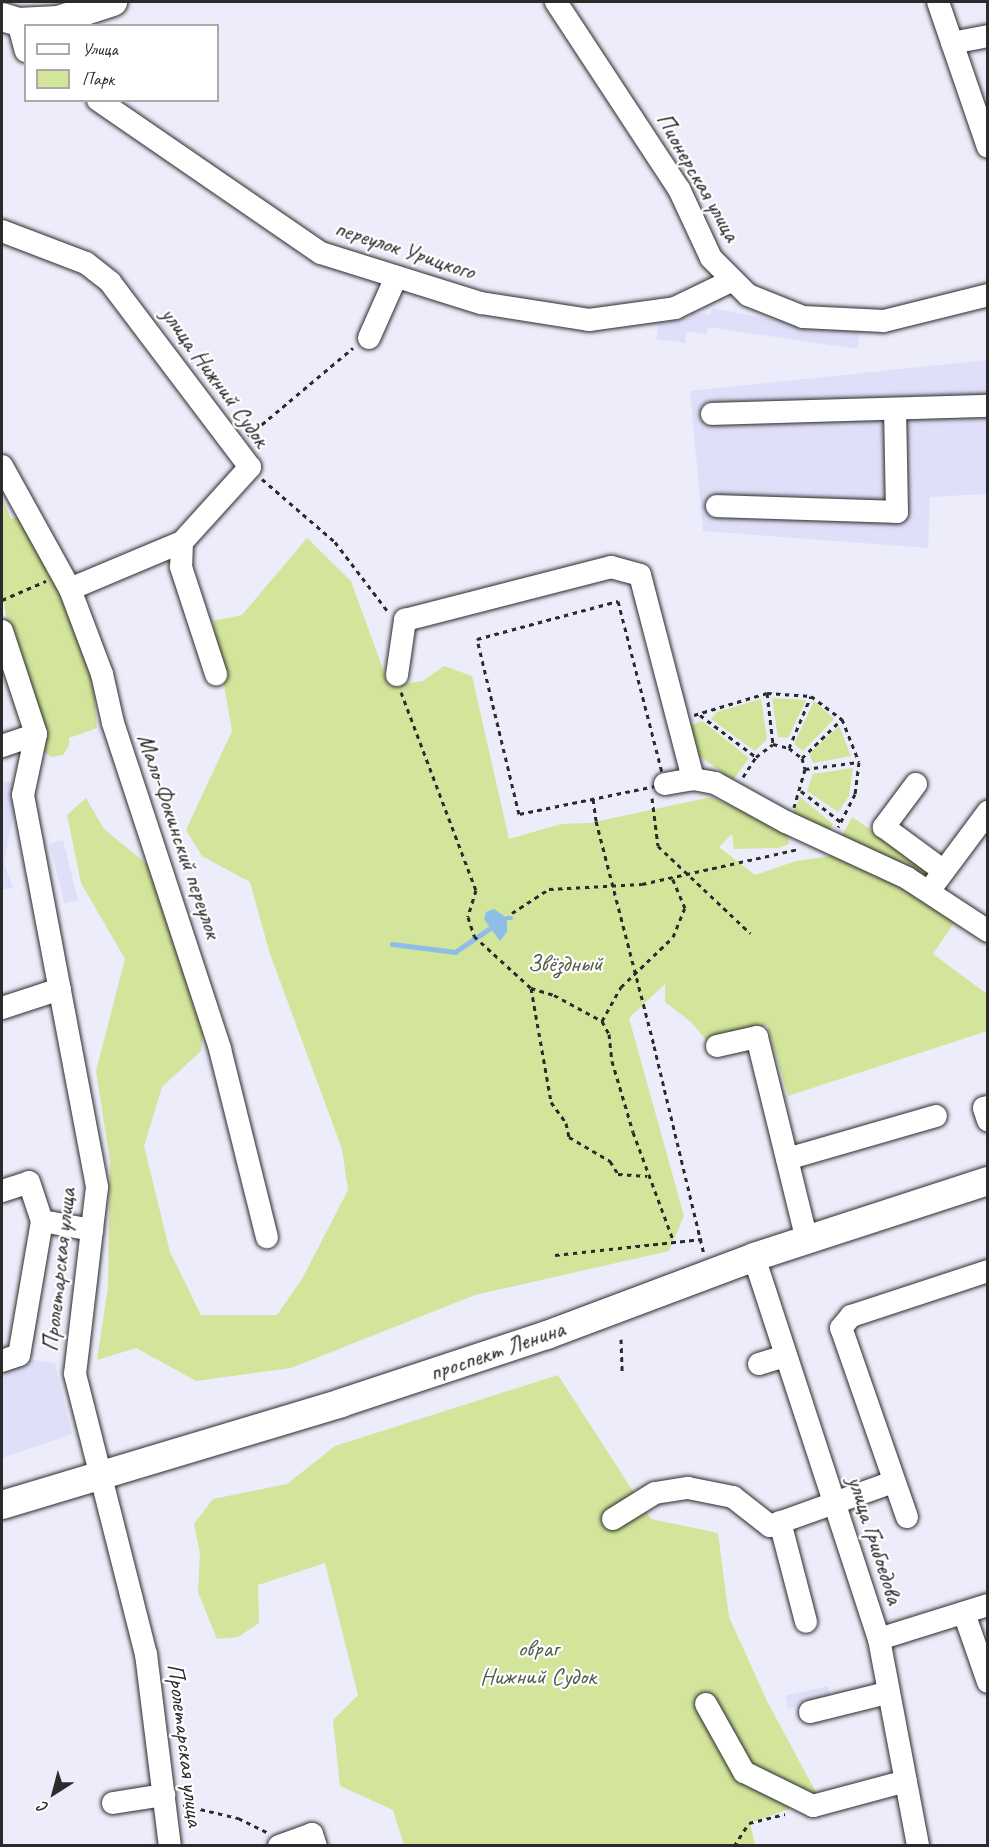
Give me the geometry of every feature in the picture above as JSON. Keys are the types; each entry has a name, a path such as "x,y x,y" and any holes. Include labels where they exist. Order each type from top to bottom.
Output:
{"main road":[{"path":"10,20 58,20 113,2"},
{"name":"проспект Ленина","path":"2,1505 525,1343 754,1257 987,1181"}],"street":[{"name":"Пионерская улица","path":"556,2 678,189 711,258 748,295 803,317 884,321 987,295"},
{"path":"938,2 987,147"},
{"path":"10,20 24,47"},
{"path":"952,43 987,36"},
{"name":"переулок Урицкого","path":"101,102 321,253 481,303 589,320 675,308 733,280"},
{"name":"улица Нижний Судок","path":"2,231 86,264 110,282 250,467 182,542"},
{"path":"369,338 396,277"},
{"path":"712,414 895,411 987,406"},
{"path":"717,506 897,512 895,411"},
{"name":"Мало-Фокинский переулок","path":"2,466 66,582 102,674 113,723 220,1049 267,1237"},
{"path":"66,582 182,542 181,567 216,674"},
{"path":"397,675 405,620 611,567 640,575 693,779"},
{"path":"2,631 36,734 2,746"},
{"name":"Пролетарская улица","path":"36,734 23,795 97,1187 75,1374 141,1633 170,1845"},
{"path":"665,784 693,779 733,792 786,822 831,842 928,892 987,931"},
{"path":"916,784 884,827 944,871"},
{"path":"928,892 987,812"},
{"path":"2,1008 60,989"},
{"path":"717,1046 757,1037 807,1240"},
{"path":"987,1107 984,1108 987,1120"},
{"path":"787,1160 936,1116"},
{"path":"2,1191 29,1182 42,1221 19,1355 2,1361"},
{"path":"42,1221 92,1230"},
{"name":"улица Грибоедова","path":"754,1257 879,1639 887,1693 918,1845"},
{"path":"907,1517 841,1328 851,1316 987,1271"},
{"path":"759,1364 786,1356"},
{"path":"613,1520 655,1493 688,1488 733,1497 770,1526 834,1501 893,1482"},
{"path":"780,1522 806,1622"},
{"path":"879,1639 987,1605"},
{"path":"964,1613 987,1682"},
{"path":"810,1712 887,1693"},
{"path":"706,1704 744,1772 813,1806 906,1781"},
{"path":"113,1803 164,1795"},
{"path":"285,1843 312,1834 316,1845"}],"path":[{"path":"257,426 344,353 369,338"},
{"path":"262,479 335,542 389,612 405,620"},
{"path":"2,600 66,582"},
{"path":"618,602 665,784 519,814 477,639 618,602"},
{"path":"397,675 405,709 476,890 468,916 474,936 480,944 531,988 554,995 602,1021 609,1034 612,1061 648,1176 674,1242"},
{"path":"512,913 549,889 642,884 831,842 855,794 859,762 842,719 811,696 767,693 700,715 677,717"},
{"path":"767,693 773,744"},
{"path":"789,748 811,696"},
{"path":"700,715 756,757"},
{"path":"802,758 842,719"},
{"path":"773,744 789,748 802,758 805,769 801,791 786,822"},
{"path":"733,792 756,757 773,744"},
{"path":"805,769 859,762"},
{"path":"801,791 841,822"},
{"path":"593,799 596,821 702,1239 707,1274"},
{"path":"654,805 658,846 689,873 710,898 750,933"},
{"path":"602,1021 621,987 673,937 685,908 672,878"},
{"path":"531,988 551,1102 566,1123 569,1137 610,1161 618,1174 648,1176"},
{"path":"555,1256 702,1239"},
{"path":"621,1339 622,1373"},
{"path":"164,1795 192,1810 238,1818 285,1843"},
{"path":"734,1845 749,1823 813,1806"}],"shaded area":[{"path":"712,308 785,322 861,329 857,349 708,327 706,334 687,331 685,343 656,339 659,319 689,318 691,312 710,315"},
{"path":"987,360 987,494 930,497 928,548 703,531 690,391"},
{"path":"2,781 19,783 4,864 13,887 2,890"},
{"path":"63,840 78,900 64,904 49,843"},
{"path":"24,1359 55,1363 72,1434 2,1458 2,1366"},
{"path":"828,1686 831,1699 788,1709 785,1696"}],"green space":[{"path":"2,497 11,519 25,515 92,666 97,728 69,738 69,746 63,755 51,757 44,751 9,632 2,592"},
{"name":"Звёздный","path":"307,538 351,581 389,686 423,681 444,666 472,676 509,839 561,824 590,823 711,797 788,832 789,844 778,848 734,849 732,834 719,847 755,875 796,861 837,855 958,917 933,954 987,994 987,1031 788,1096 767,1025 707,1041 691,1022 665,1002 665,984 629,1018 684,1216 669,1251 475,1295 291,1368 196,1381 136,1348 97,1360 108,1287 110,1161 96,1071 125,959 81,883 67,815 86,798 104,829 148,865 205,1015 201,1051 162,1087 144,1146 170,1252 201,1315 277,1315 302,1279 348,1190 342,1149 270,954 250,882 202,856 186,830 232,731 213,621 242,615"},
{"path":"772,698 806,700 788,738 778,737"},
{"path":"761,699 767,739 755,751 711,719 717,712"},
{"path":"814,701 834,719 803,751 794,744"},
{"path":"702,721 749,758 733,780 695,753 690,726"},
{"path":"839,726 851,756 813,763 809,754"},
{"path":"853,768 849,796 838,812 807,791 813,774"},
{"path":"800,797 833,824 829,832 792,815"},
{"path":"852,817 932,871 922,879 839,841"},
{"name":"овраг Нижний Судок","path":"558,1375 651,1519 718,1533 729,1617 767,1701 819,1798 750,1823 755,1845 404,1845 393,1810 340,1786 333,1720 358,1695 325,1563 258,1585 259,1623 238,1637 217,1639 198,1592 200,1553 194,1524 213,1499 287,1484 335,1446"}],"water":[{"path":"494,909 507,918 507,932 500,941 484,919 486,912"}],"waterway":[{"path":"392,944 455,952 489,929"}]}
